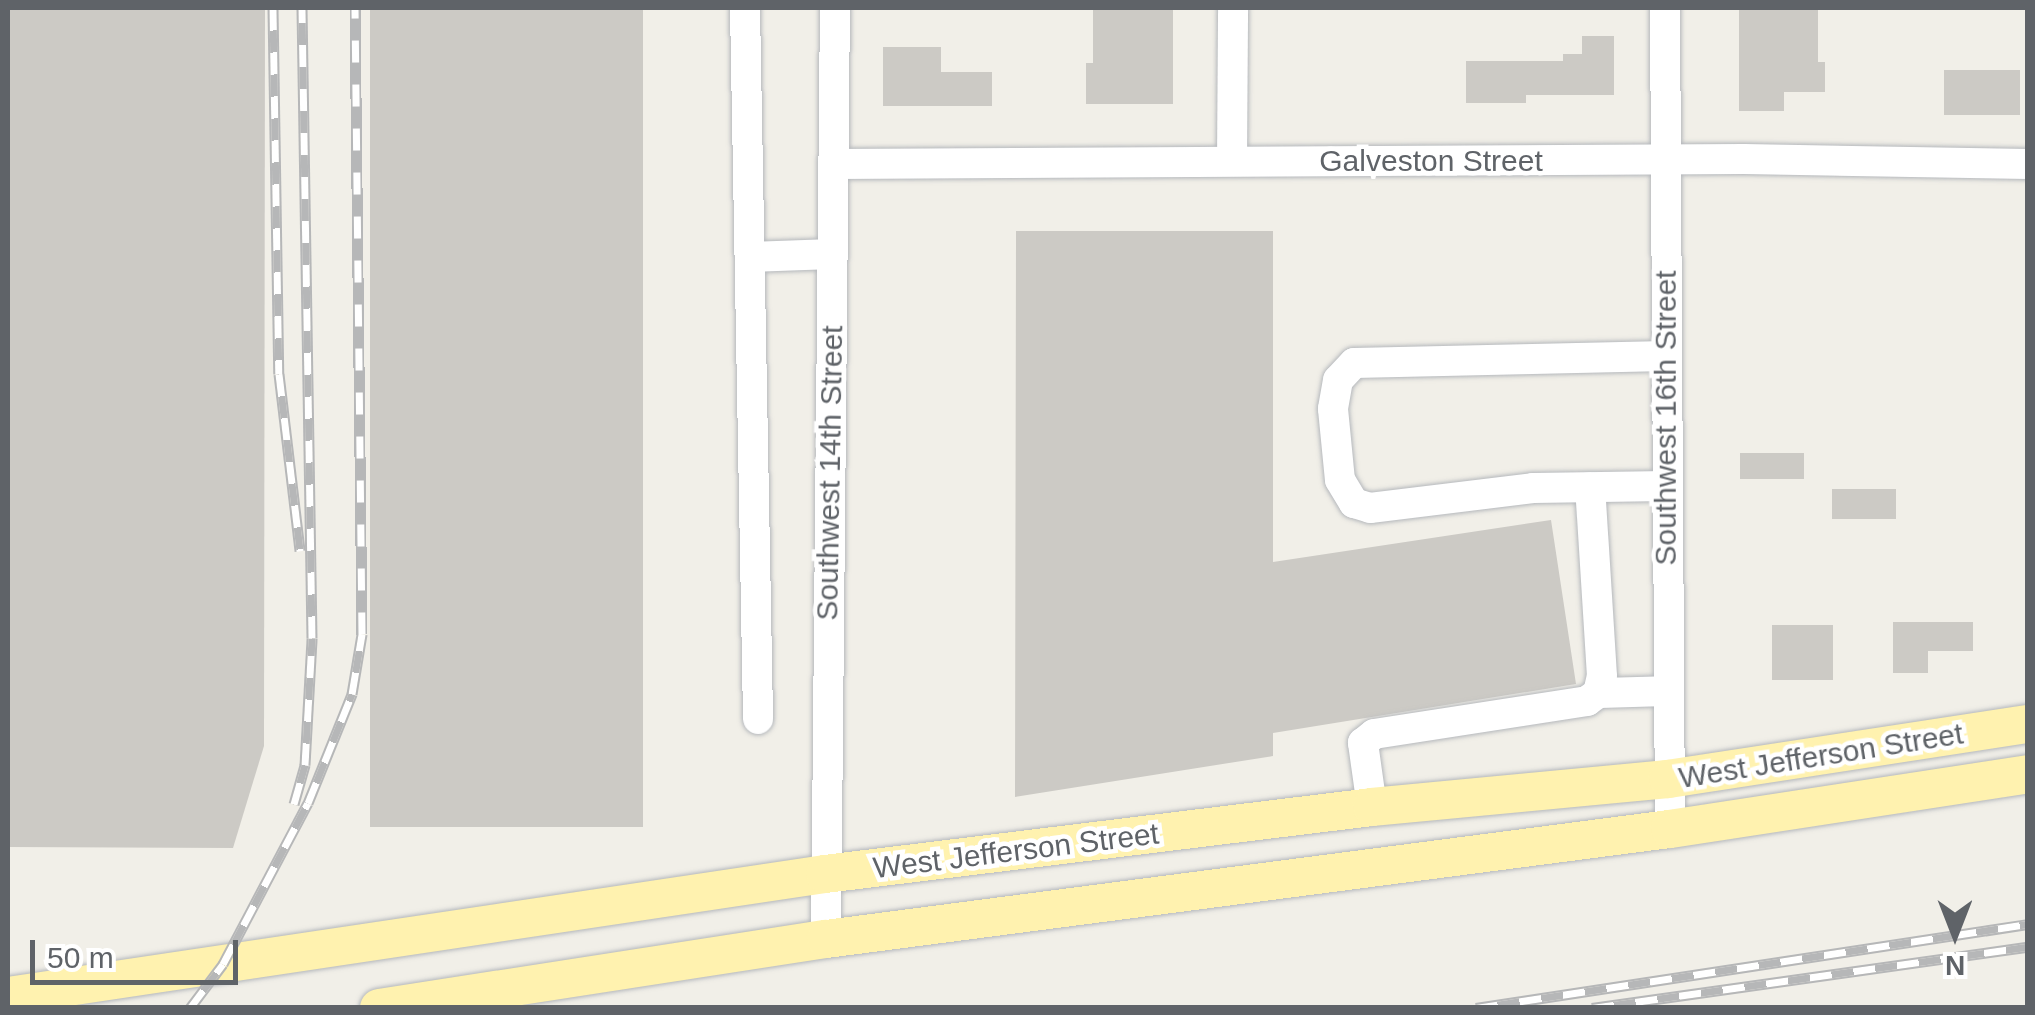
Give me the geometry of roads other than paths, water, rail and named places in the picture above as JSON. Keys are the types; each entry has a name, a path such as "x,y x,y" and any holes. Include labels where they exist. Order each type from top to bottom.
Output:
{"main road":[{"name":"West Jefferson Street","path":"8,996 826,874 1372,807 1668,779 2028,724"},
{"name":"West Jefferson Street","path":"379,1008 826,939 1670,830 2028,774"}],"street":[{"path":"745,8 758,719"},
{"name":"Southwest 14th Street","path":"826,939 835,8"},
{"path":"1232,161 1233,8"},
{"name":"Southwest 16th Street","path":"1665,8 1670,830"},
{"name":"Galveston Street","path":"834,164 1665,160 2028,164"},
{"path":"750,257 832,254"},
{"path":"1666,356 1354,364 1338,380 1333,409 1340,480 1354,504 1370,508 1533,488 1666,486"},
{"path":"1590,487 1602,676 1598,693"},
{"path":"1372,807 1362,743 1374,734 1588,701 1598,693 1668,691"}],"railway":[{"path":"273,8 279,374 300,551"},
{"path":"294,804 305,765 312,638 302,8"},
{"path":"190,1008 223,964 308,803 352,694 362,634 355,8"},
{"path":"1476,1008 2028,924"},
{"path":"1592,1008 2028,947"}]}
